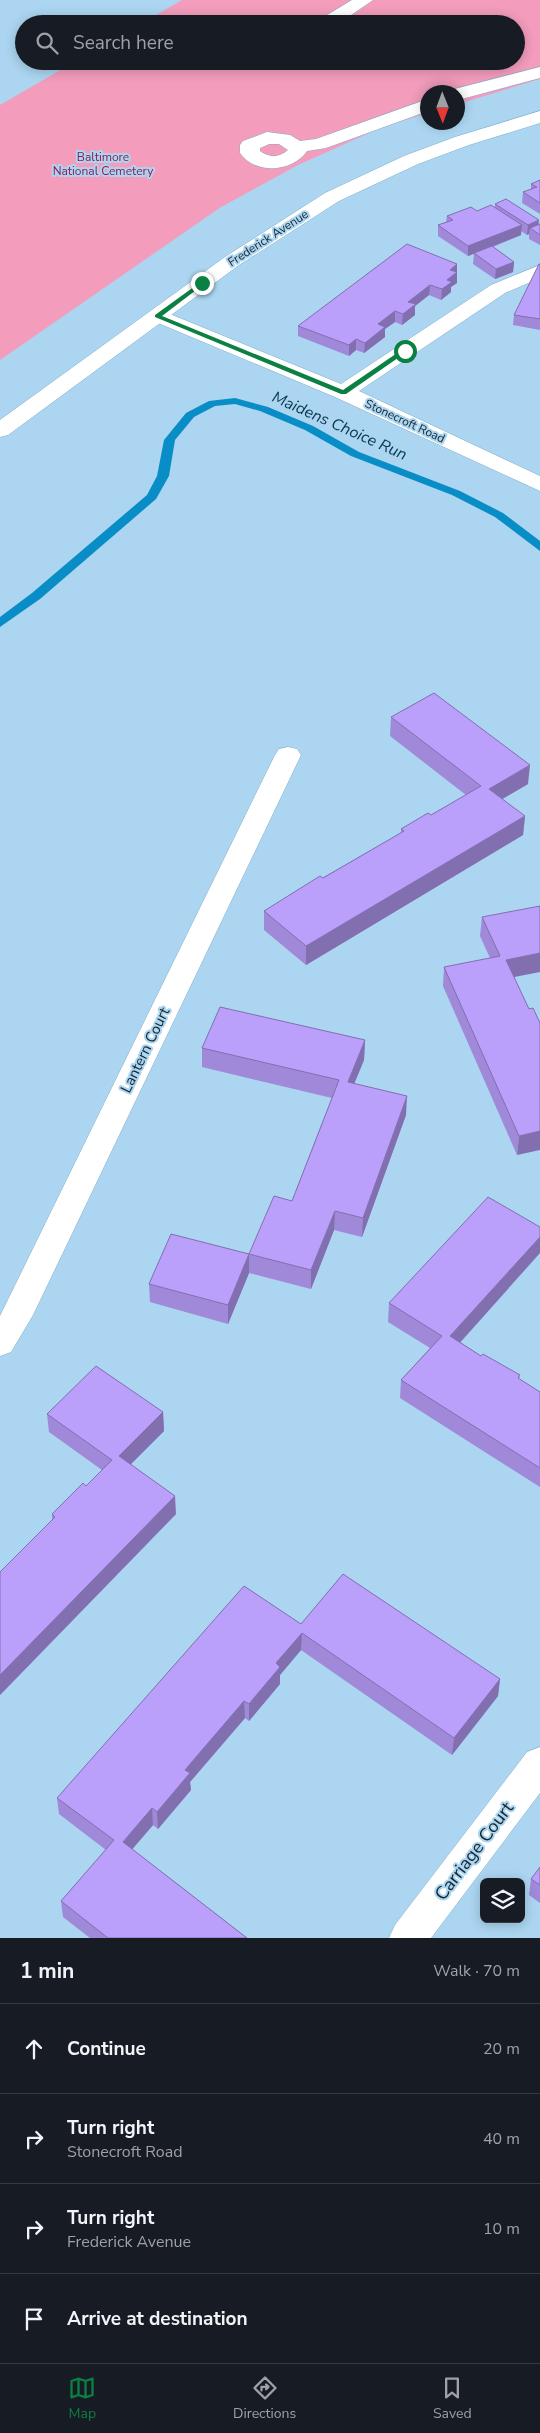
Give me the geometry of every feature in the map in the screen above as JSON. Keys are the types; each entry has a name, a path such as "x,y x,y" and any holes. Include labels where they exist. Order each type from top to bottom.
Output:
{"street":[{"path":"340,15 364,0"},
{"path":"465,92 540,72"},
{"path":"297,147 319,144 420,107"},
{"name":"Frederick Avenue","path":"0,430 232,261 332,197 411,160 462,140 540,117"},
{"path":"343,392 498,289 540,270"},
{"name":"Stonecroft Road","path":"158,316 343,392 540,484"},
{"name":"Lantern Court","path":"0,1343 21,1306 288,755"},
{"name":"Carriage Court","path":"408,1938 540,1764"}],"green space":[{"name":"Baltimore National Cemetery","path":"182,0 540,0 540,79 465,102 465,85 420,85 420,115 378,129 298,165 221,207 0,360 0,105 60,70 525,70 525,15 156,15"}],"building":[{"path":"540,180 540,203 523,192 537,187 531,184"},
{"path":"506,199 539,220 528,225 495,204"},
{"path":"491,205 522,225 468,246 438,225 453,220 447,216 471,207 477,211"},
{"path":"540,224 540,235 530,228"},
{"path":"407,244 457,264 450,270 457,272 447,280 452,282 442,289 430,285 408,302 416,304 403,314 395,311 378,324 385,327 365,343 356,339 349,345 298,326"},
{"path":"492,246 514,262 496,269 474,253"},
{"path":"539,264 540,319 514,315"},
{"path":"434,693 530,765 489,789 525,816 306,946 264,911 320,876 323,878 404,831 401,829 428,813 431,815 481,786 391,717"},
{"path":"540,906 540,953 506,960 529,1009 533,1008 540,1023 540,1131 519,1136 444,967 500,956 482,917"},
{"path":"220,1007 365,1040 348,1082 407,1096 363,1218 335,1211 311,1270 249,1254 274,1196 292,1201 339,1080 202,1048"},
{"path":"488,1197 540,1227 540,1237 450,1336 481,1356 483,1354 520,1375 518,1378 540,1392 540,1468 401,1380 442,1336 389,1303"},
{"path":"171,1234 249,1254 228,1305 149,1284"},
{"path":"96,1366 163,1412 119,1456 175,1496 0,1675 0,1572 55,1517 52,1514 83,1483 86,1486 112,1460 47,1414"},
{"path":"343,1574 500,1679 454,1738 302,1633 276,1663 280,1667 249,1704 244,1701 185,1770 190,1773 157,1812 152,1808 123,1842 247,1938 108,1938 61,1901 114,1840 57,1798 244,1586 301,1624"},
{"path":"540,1867 540,1885 531,1879"}],"waterway":[{"name":"Maidens Choice Run","path":"0,623 36,596 152,497 163,476 170,440 190,415 213,403 235,401 264,409 309,428 355,454 456,493 499,515 540,547"}],"route":[{"path":"202,283 158,316 343,392 405,351"}]}
